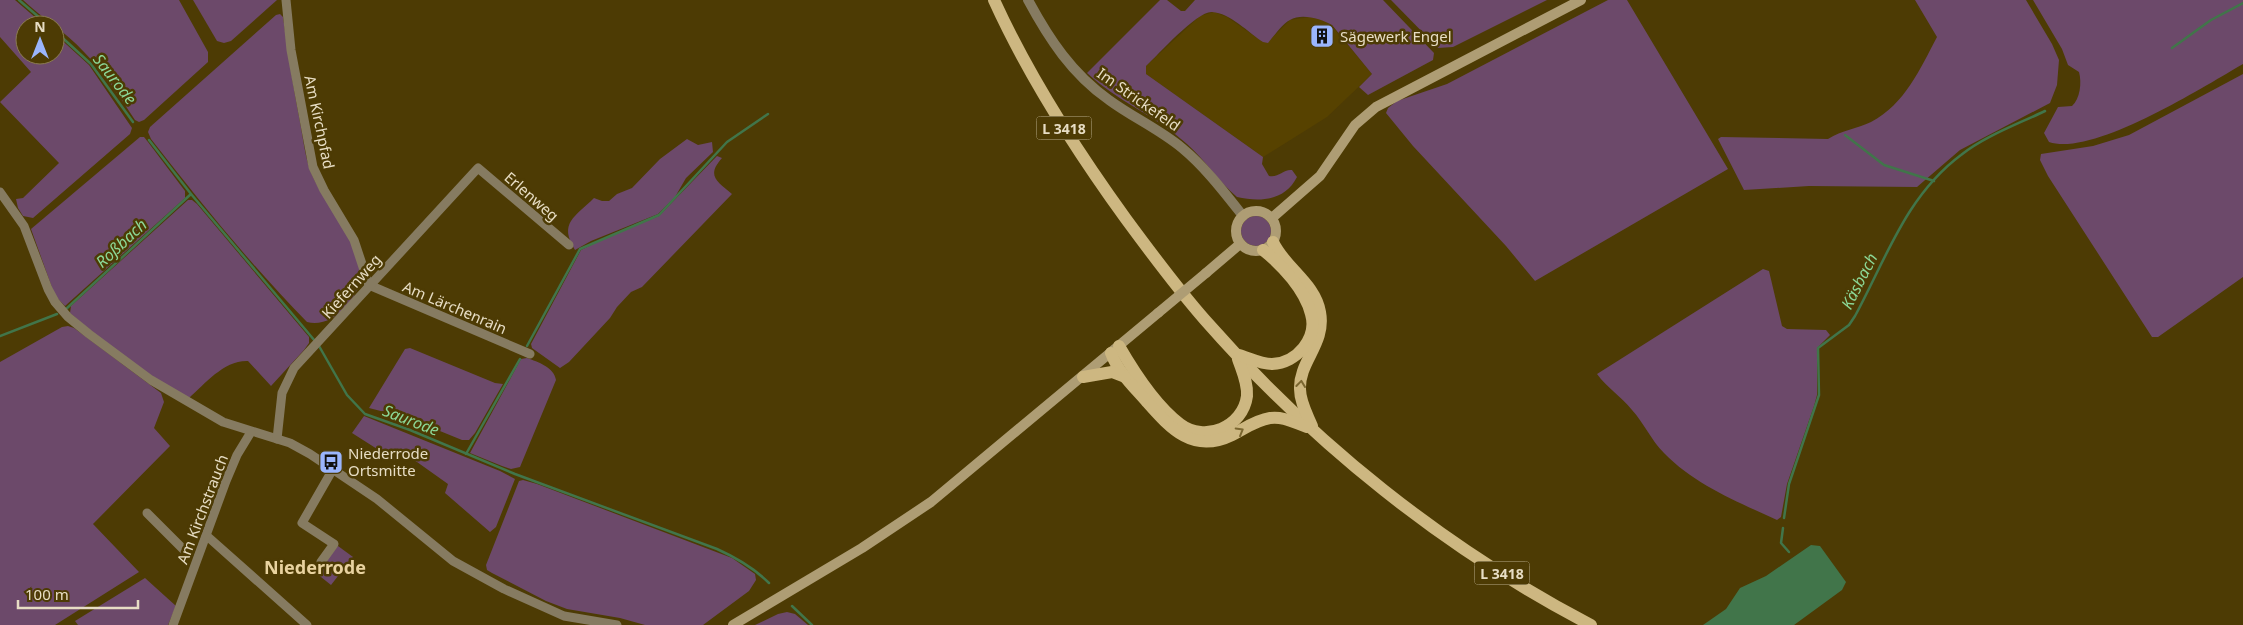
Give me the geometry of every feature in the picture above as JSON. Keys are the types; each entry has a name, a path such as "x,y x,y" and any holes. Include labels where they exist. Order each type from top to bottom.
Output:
{"main road":[{"name":"L 3418","path":"994,0 1032,75 1094,175 1176,285 1236,354 1314,430 1378,485 1445,535 1521,585 1591,625"},
{"path":"1272,218 1320,176 1355,125 1376,107 1581,0"},
{"path":"1255,211 1267,214 1272,218 1276,230 1268,246 1251,251 1240,244 1236,232 1239,220 1243,216 1255,211"},
{"path":"733,625 914,515 1083,377 1240,244"},
{"name":"L 3418","path":"1268,246 1280,254 1307,286 1320,310 1320,336 1303,373 1300,388 1302,403 1314,430"},
{"path":"1236,354 1261,362 1280,363 1298,354 1306,345 1311,335 1312,315 1303,296 1277,262 1268,246"},
{"name":"L 3418","path":"1115,350 1173,417 1188,429 1198,432 1216,431 1226,427 1236,419 1242,410 1245,403 1247,386 1236,354"},
{"name":"L 3418","path":"1115,350 1118,368 1125,376 1172,429 1195,441 1224,439 1261,420 1272,417 1283,418 1314,430"},
{"path":"1083,377 1112,372 1125,376"}],"street":[{"name":"Am Kirchpfad","path":"286,0 291,50 313,167 324,190 354,240 369,285"},
{"name":"Im Strickefeld","path":"1028,0 1050,39 1073,69 1109,100 1157,129 1183,149 1243,216"},
{"name":"Erlenweg","path":"478,168 569,245"},
{"name":"Kiefernweg","path":"277,439 279,408 285,384 294,368 478,168"},
{"path":"0,192 24,226 48,289 55,302 68,317 151,380 223,422 290,443 333,469 400,516 453,561 504,589 564,616 617,625"},
{"name":"Am Lärchenrain","path":"369,285 530,354"},
{"name":"Am Kirchstrauch","path":"173,625 226,481 237,455 251,432"},
{"path":"321,562 334,544 302,523 333,469"},
{"name":"Am Kirchstrauch","path":"147,513 184,550"},
{"path":"207,536 307,625"}],"shaded area":[{"path":"0,0 15,0 32,15 15,15 15,54 0,37"},
{"path":"23,0 179,0 208,52 208,62 144,120 139,122 135,120 105,76 84,52 65,35 65,15 40,15"},
{"path":"193,0 277,0 231,41 224,43 217,41"},
{"path":"1160,0 1167,0 1181,11 1185,11 1195,0 1383,0 1434,53 1433,60 1368,95 1359,87 1372,74 1332,25 1328,23 1306,17 1295,18 1284,24 1268,43 1263,42 1219,13 1212,12 1197,18 1146,66 1146,74 1263,157 1262,164 1269,176 1276,176 1292,170 1297,177 1286,191 1279,195 1263,199 1246,199 1237,197 1194,150 1175,134 1111,92 1087,73"},
{"path":"1391,0 1547,0 1453,47 1438,48"},
{"path":"1608,0 1627,0 1728,169 1535,281 1506,246 1413,146 1386,113 1388,108 1397,101 1447,84"},
{"path":"1915,0 2026,0 2052,44 2059,60 2057,85 2050,103 1960,150 1917,187 1809,186 1744,190 1718,139 1721,137 1828,139 1871,122 1893,106 1902,96 1918,73 1937,37"},
{"path":"2033,0 2243,0 2243,64 2176,103 2119,130 2092,139 2068,144 2049,142 2044,133 2058,107 2072,106 2075,103 2080,90 2080,76 2079,72 2068,65 2062,49"},
{"name":"Sägewerk Engel","path":"1214,12 1227,17 1263,42 1268,42 1290,20 1310,17 1323,20 1331,25 1372,74 1327,117 1263,157 1146,74 1146,66 1200,16"},
{"path":"280,14 283,17 295,96 310,170 347,233 358,259 360,272 356,292 351,301 336,316 327,321 317,323 307,322 226,233 151,139 148,132 150,127 276,15"},
{"path":"65,43 89,65 132,128 130,134 33,218 23,216 18,208 16,199 23,198 59,163 0,102 31,72 25,65 65,65"},
{"path":"2243,74 2243,277 2158,337 2152,337 2048,176 2040,160 2041,154 2093,146 2129,135"},
{"path":"140,137 144,137 185,191 185,198 65,306 55,296 31,229"},
{"path":"687,139 698,145 712,142 713,152 686,178 675,197 658,214 591,241 575,250 568,233 571,221 575,216 594,198 609,201 617,194 632,188 660,159"},
{"path":"717,156 722,158 715,169 715,178 732,194 642,287 631,292 610,318 569,362 560,368 532,348 531,344 581,250 659,216"},
{"path":"188,200 192,200 197,204 309,337 309,343 304,350 271,386 248,361 239,362 231,364 216,374 189,398 157,380 127,359 70,313 71,306"},
{"path":"1256,216 1267,220 1271,231 1267,242 1256,246 1245,242 1241,231 1245,220"},
{"path":"1763,269 1769,271 1782,326 1787,329 1826,330 1830,335 1817,348 1817,395 1787,484 1781,517 1777,520 1703,484 1676,464 1659,448 1628,405 1597,374"},
{"path":"62,327 74,328 161,393 164,402 154,428 170,446 93,524 139,572 55,625 0,625 0,362"},
{"path":"410,348 495,383 503,384 469,440 462,440 408,418 369,408 405,349"},
{"path":"527,358 549,368 555,375 556,380 520,467 511,469 470,453 521,359"},
{"path":"364,416 500,471 515,479 496,527 490,532 445,493 448,484 417,462 403,455 396,461 352,433"},
{"path":"523,480 732,558 755,574 756,580 749,591 703,625 645,625 620,618 567,609 546,601 487,570 486,565 519,481"},
{"path":"1811,545 1820,546 1846,582 1842,590 1794,625 1703,625 1726,609 1740,588 1766,576"},
{"path":"338,546 353,557 331,585 316,573"},
{"path":"145,578 176,606 168,625 78,625 75,621"},
{"path":"787,612 795,614 808,625 755,625 778,614"}],"waterway":[{"name":"Saurode","path":"19,0 36,15"},
{"name":"Käsbach","path":"2172,48 2211,20 2243,3"},
{"name":"Saurode","path":"65,40 91,64 133,122"},
{"name":"Käsbach","path":"1784,518 1789,484 1819,395 1818,348 1849,325 1911,209 1942,171 1980,142 2045,111"},
{"path":"527,346 580,249 659,215 727,142 768,114"},
{"path":"1845,135 1884,165 1934,181"},
{"name":"Saurode","path":"149,140 191,194 315,341"},
{"name":"Roßbach","path":"66,309 191,194"},
{"name":"Roßbach","path":"0,336 57,314"},
{"name":"Saurode","path":"319,346 347,395 365,414 410,430 515,474 717,549 745,564 769,583"},
{"path":"466,454 520,359"},
{"name":"Käsbach","path":"1783,528 1781,543 1789,552"},
{"name":"Saurode","path":"792,606 812,625"}],"place":[{"name":"Sägewerk Engel","path":"1322,36"},
{"name":"Niederrode Ortsmitte","path":"331,462"}],"district":[{"name":"Niederrode","path":"315,567"}]}
